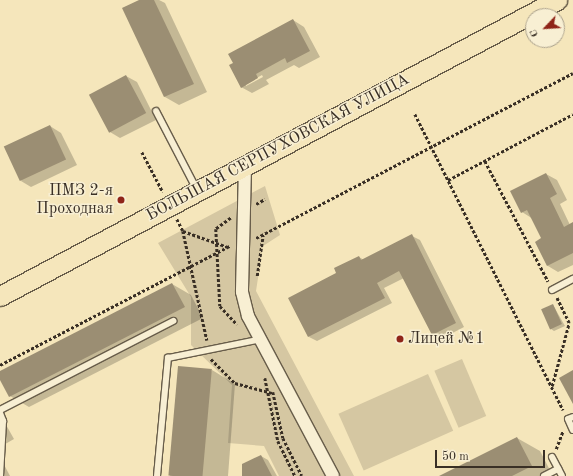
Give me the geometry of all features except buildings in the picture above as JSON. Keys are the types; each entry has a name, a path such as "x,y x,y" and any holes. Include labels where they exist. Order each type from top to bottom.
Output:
{"main road":[{"name":"БОЛЬШАЯ СЕРПУХОВСКАЯ УЛИЦА","path":"0,296 245,167 556,0"}],"street":[{"path":"245,167 242,292 248,316 262,339 334,476"}],"lane":[{"path":"156,111 198,191"},
{"path":"552,290 573,279"},
{"path":"0,410 173,321"},
{"path":"158,476 168,358 208,348 262,339"},
{"path":"0,413 3,421 0,476"},
{"path":"570,418 573,430"},
{"path":"552,457 562,476"},
{"path":"544,476 558,469"}],"path":[{"path":"0,365 190,265 242,242 263,235 573,74"},
{"path":"415,114 551,386 570,418 552,457"},
{"path":"448,180 573,114"},
{"path":"485,161 569,323 551,386"},
{"path":"183,231 210,358 235,383 273,393 283,438 302,476"},
{"path":"256,278 263,235"}],"shaded area":[{"path":"265,186 280,235 263,246 256,291 354,476 279,476 264,446 228,443 232,385 191,345 191,297 158,243"},
{"path":"462,359 486,416 459,428 434,371"},
{"path":"428,374 453,431 364,471 338,414"}],"place":[{"name":"ПМЗ 2-я Проходная","path":"121,200"},
{"name":"Лицей №1","path":"400,339"}]}
